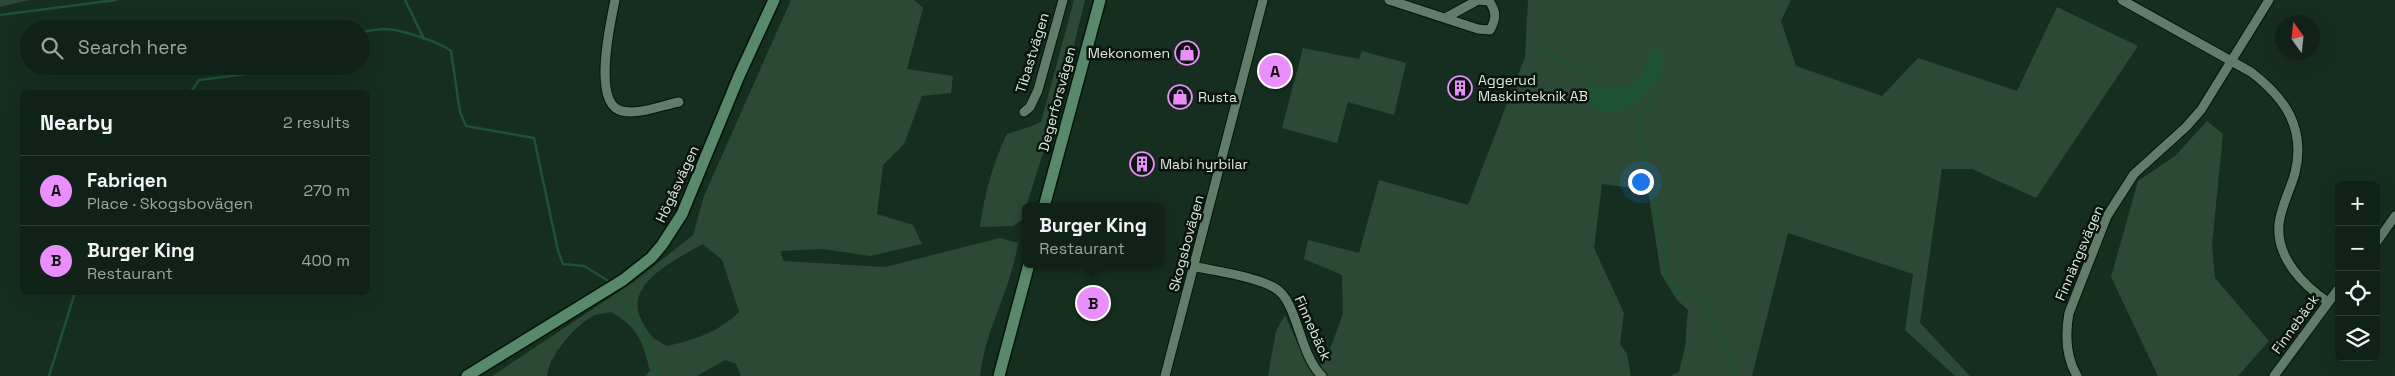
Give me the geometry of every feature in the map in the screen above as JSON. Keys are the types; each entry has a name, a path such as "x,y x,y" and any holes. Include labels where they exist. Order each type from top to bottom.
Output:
{"street":[{"path":"616,0 605,66 609,100 614,107 622,111 679,102"},
{"name":"Högåsvägen","path":"467,376 623,280 651,258 662,246 682,214 739,76 774,0"},
{"name":"Tibastvägen","path":"1024,112 1030,106 1038,90 1063,0"},
{"name":"Degerforsvägen","path":"1045,203 1100,0"},
{"name":"Skogsbovägen","path":"1165,376 1263,0"},
{"path":"1389,0 1447,17 1478,29 1490,30 1495,21 1495,10 1489,1 1478,0 1447,17"},
{"path":"2122,0 2231,60 2269,85 2282,99 2290,113 2295,128 2297,157 2295,172 2281,213 2280,236 2289,264 2295,273 2328,302"},
{"name":"Finnängsvägen","path":"2077,376 2068,353 2067,324 2107,216 2134,174 2186,127 2200,110 2268,0"},
{"path":"2380,237 2395,216"},
{"name":"Finnebäck","path":"1193,266 1263,283 1283,294 1291,309 1305,348 1322,376"},
{"path":"999,376 1027,268"},
{"name":"Finnebäck","path":"2274,376 2335,293"}],"shaded area":[{"path":"0,0 30,0 0,7"},
{"path":"791,0 914,0 923,8 907,69 953,76 951,93 922,96 904,144 883,165 877,214 913,225 922,244 870,256 822,249 781,251 783,261 885,267 1000,238 1018,243 1010,277 987,342 980,376 741,376 736,364 725,360 697,376 645,376 650,371 638,336 628,323 611,312 595,315 572,333 558,350 547,376 492,376 635,281 693,235 704,196","holes":["703,244 722,260 739,312 714,330 697,338 667,346 651,335 641,319 637,306 640,294 646,284 668,265"]},
{"path":"1074,0 1085,0 1065,82 1027,203 1022,203 1022,220 1013,226 980,227 990,179 997,156 1007,134 1041,122"},
{"path":"1528,0 1791,0 1781,21 1796,66 1882,96 1918,58 2017,91 2057,7 2138,46 2036,198 1972,169 1942,169 1920,323 1970,376 1955,376 1905,330 1913,274 1788,233 1752,376 1670,376 1679,372 1685,347 1688,310 1677,300 1661,274 1648,190 1602,184 1594,248 1624,313 1620,344 1627,354 1631,376 1268,376 1276,331 1285,315 1305,360 1318,370 1332,344 1343,314 1342,275 1304,259 1308,240 1359,253 1379,180 1468,205 1525,57"},
{"path":"1303,48 1359,59 1362,51 1406,63 1394,115 1348,102 1337,143 1282,128"},
{"path":"1654,48 1660,48 1662,63 1660,71 1646,95 1639,101 1624,110 1607,112 1583,101 1582,97 1587,93 1588,82 1590,81 1596,87 1609,89 1614,86 1631,85 1639,79 1650,51"},
{"path":"2207,121 2223,134 2212,245 2215,278 2269,341 2238,376 2158,376 2111,277 2138,181 2175,156"}],"waterway":[{"path":"0,15 116,0"},
{"path":"405,0 424,39"},
{"path":"370,31 385,29 400,31 446,47 451,51 460,112 466,126 534,138 558,251 563,264 584,266 607,280"},
{"path":"1537,51 1558,57 1592,76 1593,82"},
{"path":"1658,72 1660,79"},
{"path":"192,90 199,80 238,75"},
{"path":"1661,83 1657,95 1641,117 1640,126 1641,142 1665,248 1666,276 1674,287 1707,305 1719,331 1734,376"},
{"path":"49,376 74,295"},
{"path":"621,296 647,344 658,376"}],"place":[{"name":"Mekonomen","path":"1187,53"},
{"name":"Fabriqen","path":"1275,71"},
{"name":"Aggerud Maskinteknik AB","path":"1460,88"},
{"name":"Rusta","path":"1180,97"},
{"name":"Mabi hyrbilar","path":"1142,164"},
{"name":"Burger King","path":"1093,303"}]}
